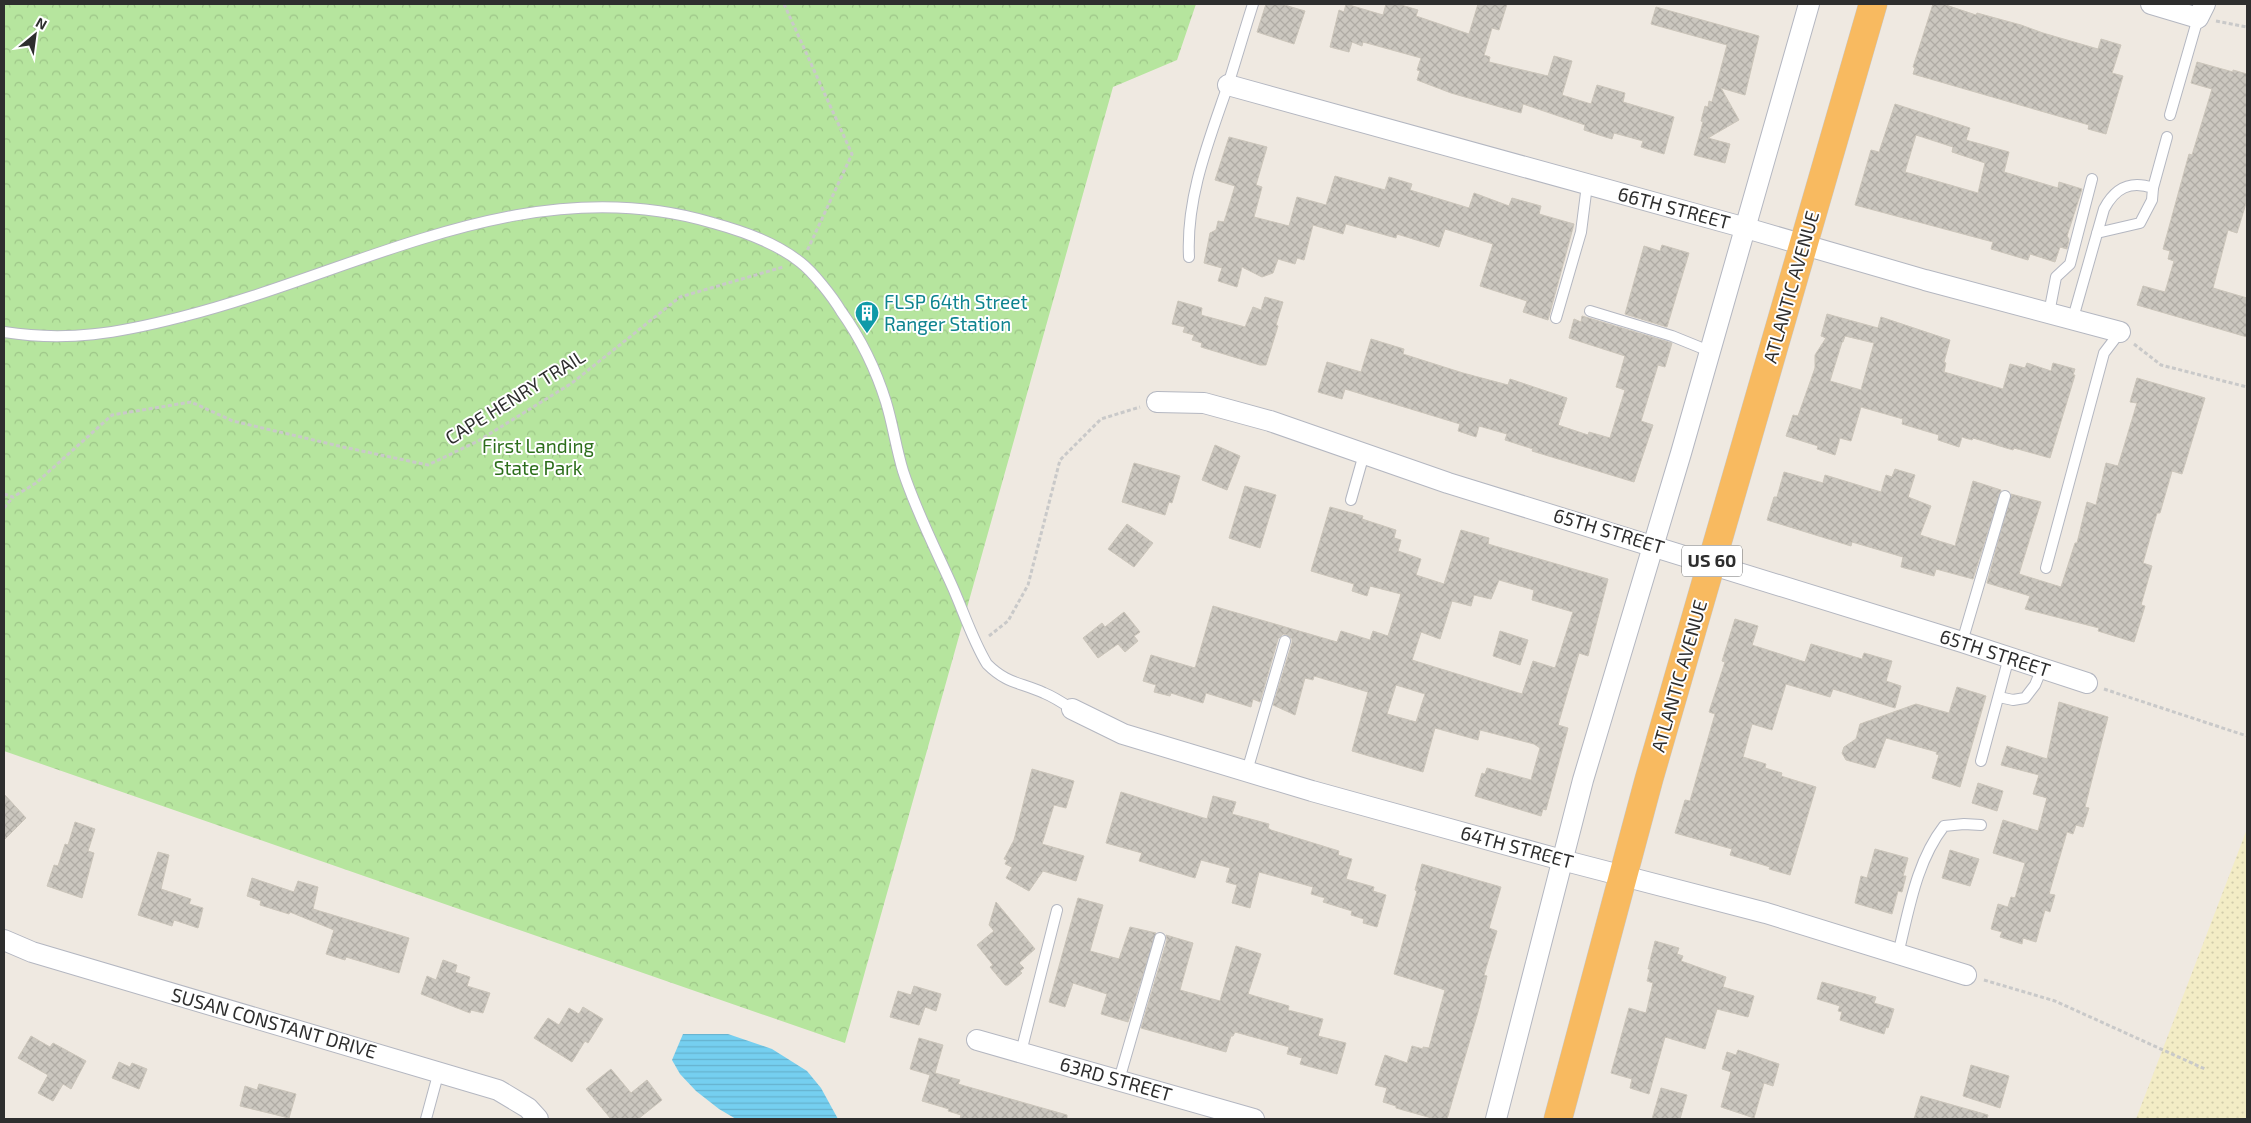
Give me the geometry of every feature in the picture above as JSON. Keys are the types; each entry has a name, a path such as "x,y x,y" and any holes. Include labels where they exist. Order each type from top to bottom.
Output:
{"highway":[{"name":"ATLANTIC AVENUE","path":"1558,1119 1623,874 1873,4"}],"street":[{"path":"1496,1119 1583,780 1746,228 1808,4"},
{"path":"2152,4 2201,11"},
{"name":"66TH STREET","path":"1228,84 1804,244 1925,280 2074,318 2120,332"},
{"name":"65TH STREET","path":"1157,402 1204,403 1270,421 1448,482 1711,563 2087,683"},
{"name":"64TH STREET","path":"1072,709 1124,734 1247,771 1562,860 1623,874 1766,913 1966,974"},
{"name":"SUSAN CONSTANT DRIVE","path":"4,940 32,952 498,1090 521,1103 538,1119"},
{"name":"63RD STREET","path":"977,1040 1254,1119"}],"lane":[{"path":"1189,257 1190,209 1198,177 1252,4"},
{"path":"2170,115 2201,11"},
{"path":"2097,233 2140,223 2152,200 2153,188 2167,137"},
{"path":"2049,313 2056,277 2070,264 2092,180"},
{"path":"2074,318 2104,209 2111,196 2127,186 2139,183 2153,188"},
{"path":"1556,318 1581,232 1587,185"},
{"path":"4,332 71,338 153,324 226,306 431,235 490,220 549,209 595,206 640,207 692,216 734,229 767,242 801,262 841,309 863,347 876,375 914,501 988,664 999,675 1013,683 1046,693 1072,709"},
{"path":"1590,311 1672,336 1709,351"},
{"path":"2046,568 2104,353 2120,332"},
{"path":"1351,500 1364,454"},
{"path":"1962,642 2005,496"},
{"path":"1247,771 1285,641"},
{"path":"1981,761 2009,657"},
{"path":"1999,696 2013,700 2025,698 2035,685 2042,668"},
{"path":"1898,954 1922,865 1932,842 1944,826 1964,824 1981,826"},
{"path":"1021,1052 1057,910"},
{"path":"1119,1080 1160,938"},
{"path":"426,1119 439,1071"}],"path":[{"path":"784,4 852,154 801,262"},
{"path":"2201,11 2247,27"},
{"name":"CAPE HENRY TRAIL","path":"13,496 36,484 112,415 191,402 233,420 343,447 428,465 478,441 572,383 680,297 801,262"},
{"path":"2120,332 2161,365 2247,387"},
{"path":"978,644 1008,621 1028,585 1060,460 1101,419 1157,402"},
{"path":"4,494 13,496 4,508"},
{"path":"2087,683 2247,736"},
{"path":"1966,974 2055,1000 2205,1069"}],"sand":[{"path":"2247,829 2247,1119 2136,1119"}],"green space":[{"name":"First Landing State Park","path":"4,4 1196,4 1177,60 1113,87 845,1043 4,751"}],"water":[{"path":"683,1034 728,1034 772,1049 807,1071 821,1088 838,1119 736,1119 719,1109 696,1091 680,1074 672,1060"}],"building":[{"path":"1266,4 1281,4 1305,11 1294,44 1257,32"},
{"path":"1346,4 1383,15 1386,4 1398,4 1418,10 1416,16 1469,34 1478,4 1507,4 1499,30 1492,28 1484,55 1490,57 1489,62 1548,76 1554,56 1572,61 1562,95 1591,104 1597,85 1625,93 1623,102 1674,117 1664,154 1641,147 1643,141 1614,133 1612,139 1584,130 1585,125 1523,104 1521,113 1451,93 1417,80 1420,71 1417,70 1421,58 1363,42 1362,46 1352,42 1349,52 1330,47 1339,10 1344,12"},
{"path":"1933,4 1943,4 1976,15 1977,13 2021,25 2098,49 2101,39 2121,45 2112,73 2123,76 2106,134 2088,129 2089,125 1913,74 1915,68 1913,67"},
{"path":"1656,7 1759,36 1745,95 1721,88 1739,120 1708,138 1730,144 1725,163 1694,155 1703,122 1701,121 1705,106 1708,107 1709,101 1712,102 1727,45 1651,24"},
{"path":"2197,62 2247,74 2247,200 2237,233 2228,230 2213,288 2247,298 2247,337 2137,305 2143,286 2165,292 2174,261 2168,259 2170,251 2163,249 2189,154 2192,155 2212,89 2191,83"},
{"path":"1895,104 1970,128 1966,140 2009,152 2004,172 2058,188 2059,182 2082,189 2067,236 2069,239 2067,249 2060,247 2055,262 2030,254 2028,260 1991,249 1993,242 1855,205 1871,150 1879,152","holes":["1916,135 1953,147 1952,152 1985,163 1978,193 1905,172"]},
{"path":"1229,137 1267,147 1256,185 1262,187 1254,217 1289,226 1297,197 1326,205 1335,176 1385,190 1389,177 1412,184 1410,190 1469,208 1474,193 1509,206 1512,198 1541,206 1539,214 1574,224 1548,320 1523,312 1527,301 1480,286 1493,244 1445,229 1439,247 1397,234 1396,238 1346,224 1343,234 1313,225 1304,260 1297,258 1295,264 1278,259 1273,273 1262,277 1242,267 1237,287 1218,281 1222,268 1204,263 1210,233 1216,230 1218,221 1224,222 1235,186 1215,180"},
{"path":"1662,245 1689,253 1667,327 1625,314 1644,246 1660,251"},
{"path":"1265,297 1283,302 1266,365 1260,365 1201,347 1202,343 1192,340 1194,335 1183,332 1185,327 1172,324 1178,301 1202,308 1201,315 1245,327 1253,307 1261,310"},
{"path":"1827,314 1878,328 1881,317 1950,340 1944,362 1946,363 1944,372 2003,389 2010,364 2025,368 2027,363 2051,371 2053,363 2075,369 2073,375 2075,375 2050,458 2014,448 2013,450 1973,438 1972,440 1962,437 1959,447 1938,440 1939,435 1902,424 1903,419 1861,407 1851,441 1840,438 1835,455 1817,449 1818,446 1786,436 1793,415 1798,416 1815,368 1815,355 1826,338 1821,336","holes":["1845,336 1874,343 1861,390 1830,381"]},
{"path":"1582,316 1672,343 1665,367 1658,365 1641,421 1653,425 1634,482 1532,451 1533,449 1505,440 1507,434 1479,426 1476,437 1458,431 1460,424 1345,389 1342,399 1318,392 1327,362 1361,372 1371,339 1404,349 1403,354 1463,373 1508,385 1510,379 1567,398 1558,425 1588,435 1589,432 1610,438 1625,390 1616,387 1625,356 1569,338 1574,319 1581,322"},
{"path":"2137,378 2205,398 2182,474 2172,471 2160,513 2157,513 2143,563 2152,566 2141,605 2145,606 2134,642 2098,631 2099,628 2025,609 2030,596 1987,583 2011,494 2041,502 2019,574 2061,587 2075,543 2077,543 2087,502 2096,505 2106,463 2118,466 2137,403 2130,402"},
{"path":"1215,445 1240,456 1227,490 1202,480"},
{"path":"1134,463 1180,476 1172,503 1169,502 1165,515 1122,502"},
{"path":"1895,469 1915,475 1908,497 1931,506 1920,535 1955,546 1973,481 2001,490 1973,579 1936,569 1934,576 1901,567 1903,557 1852,542 1851,546 1767,520 1774,497 1777,497 1784,472 1823,483 1825,475 1881,492 1886,475 1892,477"},
{"path":"1245,486 1276,495 1260,548 1229,538"},
{"path":"1330,507 1363,516 1362,519 1396,530 1394,538 1401,540 1398,551 1421,559 1416,575 1444,584 1461,530 1489,538 1488,544 1608,579 1588,656 1579,653 1558,725 1568,728 1546,810 1543,809 1541,816 1475,796 1482,773 1485,774 1487,768 1531,780 1540,748 1534,744 1480,730 1478,740 1435,728 1423,772 1352,751 1368,692 1314,676 1313,680 1305,678 1295,715 1273,705 1292,643 1292,639 1287,635 1283,634 1278,639 1260,702 1253,699 1251,707 1206,693 1203,703 1171,693 1170,696 1154,692 1156,685 1143,681 1151,655 1195,668 1213,606 1337,642 1341,631 1370,640 1373,631 1388,636 1401,594 1370,586 1367,596 1352,591 1354,584 1311,571","holes":["1499,580 1534,590 1532,600 1573,612 1555,668 1533,661 1522,694 1412,660 1421,632 1440,639 1452,601 1471,606 1474,595 1491,599","1396,685 1425,694 1416,722 1387,714"]},
{"path":"1127,524 1153,543 1134,567 1108,549"},
{"path":"1124,612 1140,632 1134,636 1138,641 1125,652 1118,644 1098,658 1083,638 1102,623 1105,627"},
{"path":"1735,619 1758,626 1752,645 1805,662 1811,644 1862,659 1864,653 1892,661 1886,681 1901,686 1895,708 1833,689 1830,697 1786,684 1772,730 1752,724 1743,757 1766,764 1765,768 1782,773 1781,776 1816,787 1790,875 1730,855 1732,849 1675,833 1685,800 1690,801 1715,714 1709,712 1725,662 1722,661"},
{"path":"1500,631 1528,640 1520,665 1493,656"},
{"path":"1957,687 1986,696 1960,787 1932,778 1939,755 1936,754 1937,752 1886,738 1875,768 1846,760 1842,753 1844,747 1856,739 1860,724 1916,704 1949,713"},
{"path":"2059,702 2108,717 2085,807 2089,808 2083,827 2076,825 2073,834 2067,832 2049,894 2055,895 2050,912 2045,910 2036,942 2023,938 2022,944 2000,937 2002,932 1991,929 1998,904 2008,907 2011,897 2015,898 2025,863 1993,853 2003,820 2038,831 2047,798 2033,794 2039,775 2001,765 2007,746 2047,759"},
{"path":"1032,769 1074,781 1066,808 1054,805 1042,844 1084,856 1076,881 1043,871 1029,891 1006,878 1012,867 1005,864 1007,860 1004,859 1014,840"},
{"path":"1978,783 2003,791 1997,811 1972,803"},
{"path":"1121,792 1207,819 1213,796 1236,802 1232,814 1269,824 1268,828 1271,830 1339,851 1338,855 1352,859 1346,879 1374,887 1373,891 1386,895 1377,927 1363,923 1364,919 1351,915 1352,911 1323,902 1325,898 1311,894 1313,887 1259,872 1250,908 1232,903 1237,885 1226,882 1230,868 1201,860 1195,878 1139,861 1142,853 1106,843"},
{"path":"4,794 26,818 4,840"},
{"path":"75,822 95,829 88,851 94,853 82,898 47,886 54,865 58,866 65,844 68,845"},
{"path":"1875,849 1908,858 1903,876 1906,876 1902,892 1898,891 1892,914 1855,903 1861,876 1867,878"},
{"path":"1950,850 1979,859 1970,886 1942,878"},
{"path":"158,852 169,855 161,889 191,899 189,904 203,908 198,928 174,920 172,926 138,915"},
{"path":"1422,864 1501,887 1489,928 1497,931 1484,975 1487,976 1447,1119 1435,1119 1396,1108 1396,1106 1383,1102 1387,1088 1375,1085 1385,1055 1407,1063 1412,1046 1423,1049 1423,1047 1429,1048 1445,990 1394,974 1417,891 1415,890"},
{"path":"252,878 294,892 298,881 318,887 313,909 409,938 399,973 346,957 345,960 326,954 334,930 290,912 289,914 260,905 261,901 247,896"},
{"path":"1078,898 1103,905 1090,951 1119,959 1130,927 1156,933 1128,1022 1101,1014 1107,994 1073,983 1065,1007 1049,1002"},
{"path":"996,902 1035,949 1019,963 1024,968 1020,971 1022,973 1008,985 1005,985 990,967 993,965 977,945 994,931 989,925"},
{"path":"1166,935 1193,943 1180,990 1220,1001 1236,946 1261,954 1248,994 1289,1006 1288,1010 1323,1019 1318,1036 1346,1043 1337,1074 1300,1064 1302,1058 1287,1054 1289,1047 1235,1032 1231,1036 1226,1052 1141,1028 1167,940"},
{"path":"1655,941 1679,948 1677,954 1683,956 1681,961 1726,977 1723,987 1754,996 1748,1017 1717,1009 1705,1049 1665,1037 1649,1094 1630,1088 1632,1079 1611,1073 1629,1008 1646,1013 1653,983 1647,981 1650,969 1648,969"},
{"path":"443,960 457,965 455,972 470,977 467,986 490,993 483,1013 471,1010 470,1013 421,994 427,976 436,980"},
{"path":"1822,982 1876,997 1874,1003 1894,1009 1884,1034 1840,1020 1842,1012 1838,1011 1840,1006 1817,999"},
{"path":"914,986 941,994 936,1011 925,1007 919,1025 890,1017 898,991 911,995"},
{"path":"583,1007 603,1019 588,1043 585,1041 572,1062 534,1038 548,1018 559,1025 569,1008 579,1014"},
{"path":"31,1036 50,1047 53,1043 86,1061 71,1089 63,1084 53,1101 38,1093 48,1075 18,1058"},
{"path":"919,1038 943,1045 935,1073 960,1080 958,1084 1067,1115 1067,1119 960,1119 961,1115 948,1111 949,1109 922,1101 930,1075 910,1069"},
{"path":"1738,1050 1779,1064 1773,1086 1764,1083 1754,1118 1721,1107 1731,1072 1722,1069 1727,1052 1736,1055"},
{"path":"119,1062 130,1067 132,1063 147,1069 139,1089 112,1078"},
{"path":"1971,1065 2009,1076 2000,1108 1963,1096"},
{"path":"611,1069 631,1093 647,1080 662,1100 638,1119 611,1119 586,1089"},
{"path":"259,1084 296,1094 289,1118 240,1106 245,1086 257,1090"},
{"path":"1661,1088 1687,1095 1680,1119 1652,1119"},
{"path":"1921,1096 1988,1115 1987,1119 1914,1119"}],"place":[{"name":"FLSP 64th Street Ranger Station","path":"867,334"}]}
